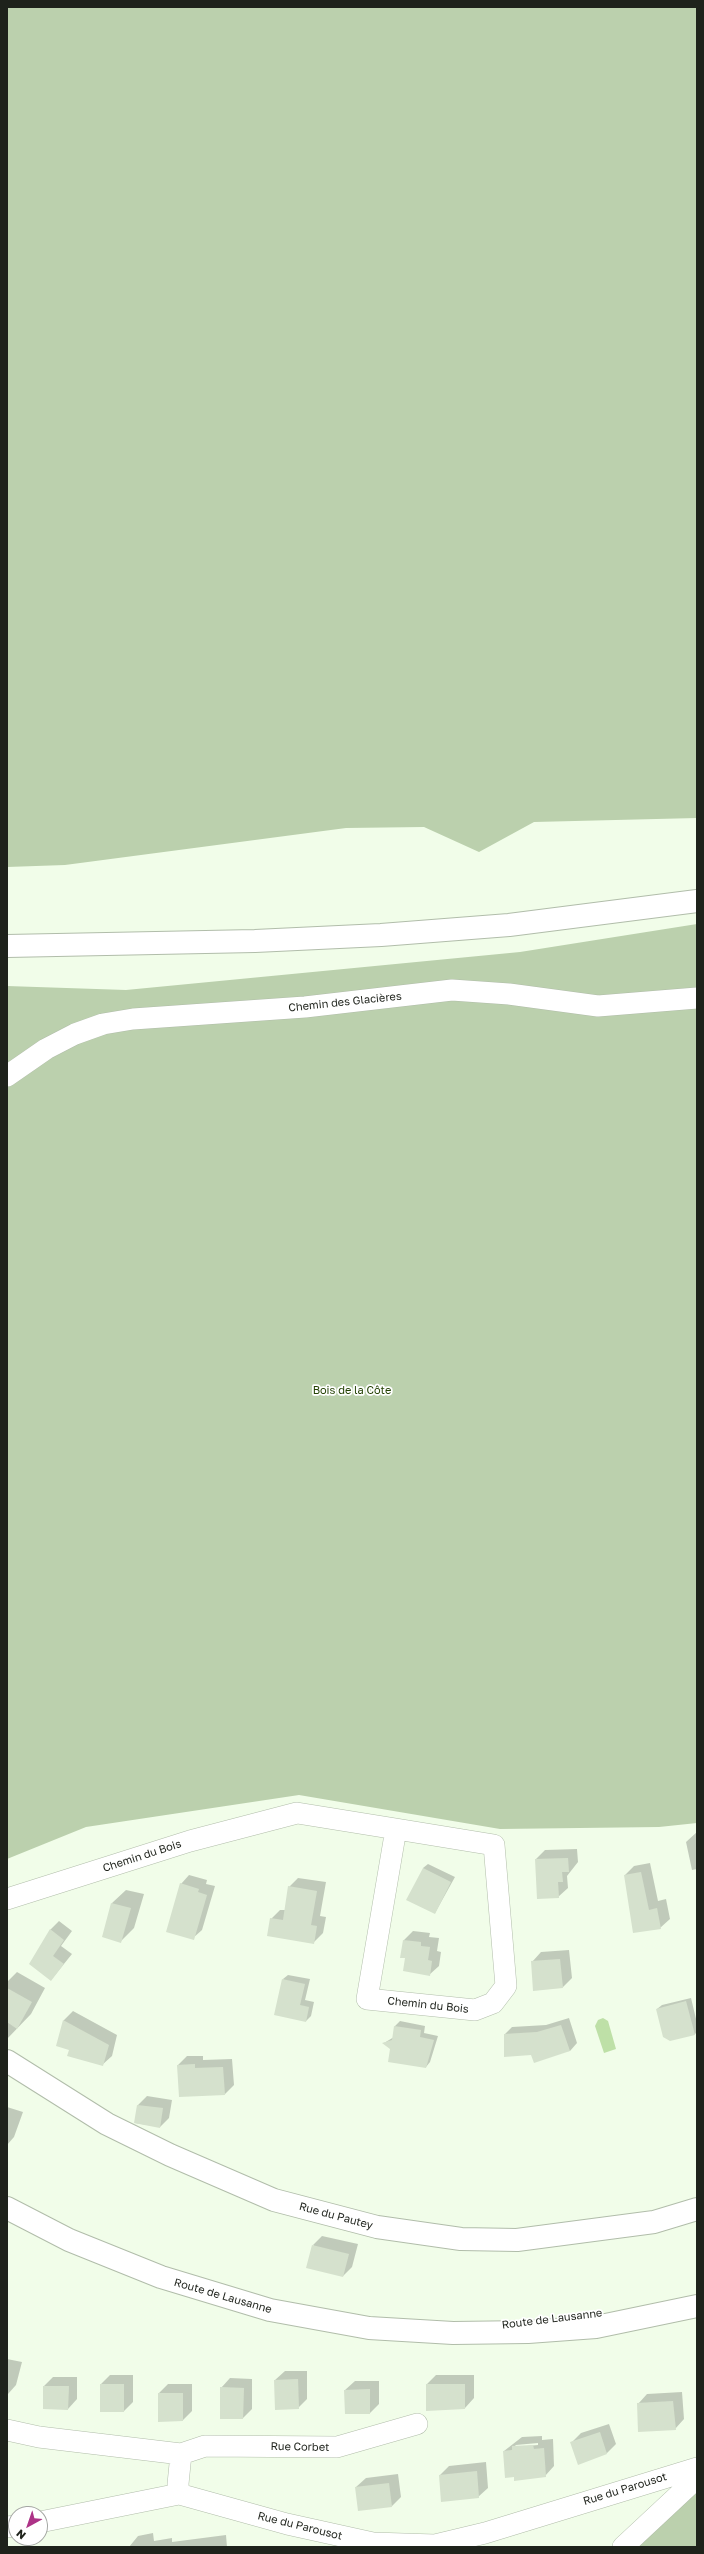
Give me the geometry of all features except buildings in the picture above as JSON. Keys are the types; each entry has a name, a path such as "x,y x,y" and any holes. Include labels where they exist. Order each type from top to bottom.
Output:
{"main road":[{"path":"7,946 255,941 381,935 509,924 697,901"},
{"name":"Rue du Pautey","path":"7,2061 107,2124 170,2155 274,2200 377,2227 461,2239 517,2240 654,2222 697,2210"},
{"name":"Route de Lausanne","path":"7,2208 123,2263 231,2300 318,2320 369,2328 453,2333 528,2332 596,2327 697,2306"},
{"name":"Route de Lausanne","path":"453,2333 513,2323 572,2319 641,2307 697,2293"}],"street":[{"name":"Chemin des Glacières","path":"7,1076 46,1049 75,1034 103,1024 155,1016 312,1006 452,990 509,994 598,1006 697,998"},
{"name":"Chemin du Bois","path":"7,1899 190,1841 297,1813 396,1829 494,1845 506,1986 493,2003 476,2010 366,1999 396,1829"},
{"name":"Rue Corbet","path":"7,2430 39,2437 181,2454 204,2446 337,2447 417,2424"},
{"path":"179,2494 178,2484 181,2454"},
{"name":"Rue du Parousot","path":"48,2520 179,2494 287,2524 373,2543 435,2545 486,2533 697,2468"},
{"path":"623,2547 697,2478"}],"green space":[{"path":"7,7 697,7 697,818 534,822 479,852 424,827 346,828 65,865 7,867"},
{"name":"Bois de la Côte","path":"697,924 697,1823 659,1827 500,1829 299,1795 86,1827 7,1859 7,986 126,990 520,952"},
{"path":"697,2487 697,2547 634,2547"}],"shaded area":[{"path":"603,2018 608,2021 616,2049 604,2053 595,2026 598,2020"}]}
